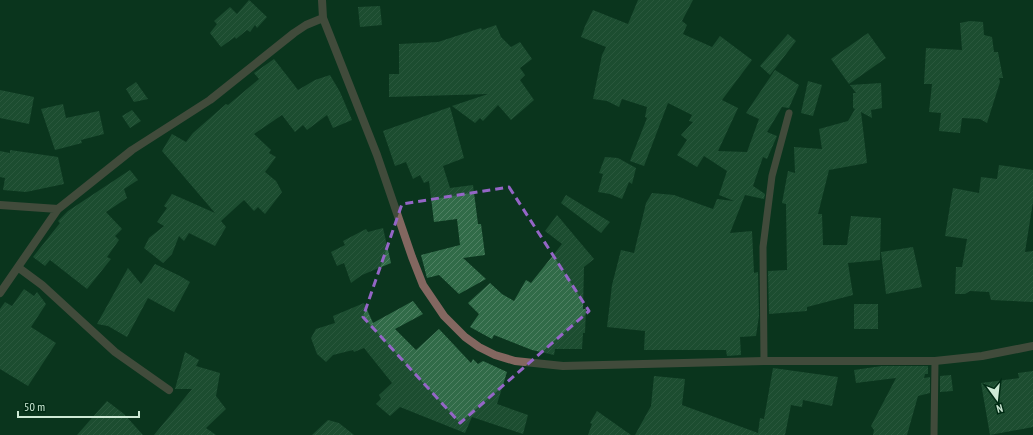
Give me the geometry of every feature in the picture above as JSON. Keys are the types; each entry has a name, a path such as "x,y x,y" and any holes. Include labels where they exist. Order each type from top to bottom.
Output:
{"street":[{"path":"322,0 323,18 378,155 412,258 423,285 444,316 465,337 479,347 515,361 539,365 563,366 764,361 935,361 982,356 1033,346"},
{"path":"0,293 19,268 58,209 132,150 210,100 294,33 306,25 323,18"},
{"path":"0,205 58,209"},
{"path":"19,268 42,285 115,352 169,390"}],"lane":[{"path":"764,361 763,247 772,176 789,113"},
{"path":"934,435 935,361"}],"highlighted area":[{"path":"509,187 589,311 460,423 363,317 402,204"}],"building":[{"path":"249,0 267,17 257,28 255,25 250,32 247,30 236,39 235,37 221,47 210,33 217,24 214,21 230,7 237,14"},
{"path":"638,0 693,0 682,21 687,25 683,34 712,47 720,36 752,60 722,100 738,108 718,151 747,152 759,119 746,113 775,70 799,85 789,108 782,107 767,132 777,136 767,159 763,157 753,186 765,194 764,199 745,195 730,233 752,231 754,273 758,272 759,316 756,336 740,337 741,355 727,356 726,350 644,350 645,331 607,327 612,285 621,250 634,253 646,203 652,193 674,195 713,209 717,199 734,201 719,195 727,171 704,156 697,167 677,155 687,140 681,135 693,122 689,121 692,115 668,103 644,166 630,161 647,118 645,117 647,107 622,99 619,107 607,101 593,99 602,55 606,47 581,37 585,26 593,10 628,24"},
{"path":"380,6 382,25 360,27 358,7"},
{"path":"970,21 983,22 984,35 992,37 994,52 998,52 1003,78 999,78 1000,82 987,123 980,119 962,118 960,133 939,131 941,113 929,112 932,84 924,84 926,48 962,50 960,23"},
{"path":"496,25 501,37 511,47 520,42 532,59 520,68 525,75 520,80 534,100 511,120 498,105 483,121 480,118 475,123 452,106 488,94 389,97 389,74 399,74 399,44 438,42 481,28 482,30"},
{"path":"868,33 886,58 849,84 831,59"},
{"path":"788,34 796,41 770,75 760,66"},
{"path":"274,59 298,90 315,80 330,75 340,92 352,120 333,128 327,115 307,130 303,125 295,132 282,115 254,134 271,150 269,153 276,157 265,172 276,181 282,192 265,214 258,207 254,211 244,200 221,221 226,227 215,246 189,233 184,241 179,236 172,254 163,263 144,248 149,238 164,226 157,222 167,208 164,206 172,194 215,213 162,151 172,134 186,142 193,133 226,104 228,105 259,79 254,73"},
{"path":"808,81 822,85 813,116 801,113"},
{"path":"136,82 148,99 134,102 126,89"},
{"path":"881,83 882,108 871,110 872,118 861,112 867,163 829,170 818,214 822,214 823,245 847,245 851,216 881,218 880,260 848,263 853,295 807,307 807,311 769,314 768,271 787,270 786,204 782,203 788,171 795,173 794,147 822,149 819,129 848,121 855,109 853,108 853,93 856,93 850,85"},
{"path":"0,90 34,97 29,124 0,118"},
{"path":"63,104 66,118 99,111 104,134 81,140 82,143 55,150 41,109"},
{"path":"450,107 464,158 443,166 450,188 473,185 478,224 481,224 485,255 463,258 486,279 459,294 439,275 427,278 421,255 460,245 457,219 434,222 429,181 424,183 420,175 413,179 406,162 395,166 383,131"},
{"path":"132,110 141,121 130,128 122,116"},
{"path":"10,150 58,157 64,184 26,192 3,190 5,178 0,177 0,151 10,153"},
{"path":"605,157 618,158 636,168 632,184 629,182 622,199 610,194 598,192 603,174 599,173"},
{"path":"999,165 1033,170 1033,202 1025,252 1033,251 1033,302 991,300 989,292 970,291 965,294 955,294 956,267 962,267 967,239 945,236 953,188 979,193 981,177 997,179"},
{"path":"130,170 138,180 124,189 127,198 106,212 122,229 115,236 119,240 107,257 111,259 87,289 50,260 45,266 33,257 60,223 58,221 68,211"},
{"path":"566,195 610,222 601,233 561,203"},
{"path":"557,215 594,259 584,267 583,309 586,309 585,333 583,333 582,349 555,349 554,355 532,350 494,335 492,339 470,327 479,314 468,303 490,283 502,294 514,301 526,280 531,283 562,244 545,231"},
{"path":"383,228 391,263 362,275 351,283 344,263 337,266 331,252 345,245 343,241 366,229 368,232"},
{"path":"913,247 922,287 886,294 881,252"},
{"path":"155,264 190,282 174,312 148,298 127,337 108,326 97,324 128,268 141,284"},
{"path":"24,289 34,296 37,292 46,304 31,327 56,343 28,386 0,369 0,309 5,302 12,306"},
{"path":"413,301 423,314 395,329 416,350 439,329 471,363 473,359 478,364 483,361 507,372 497,404 528,415 523,434 472,417 465,433 400,407 390,416 376,404 381,399 379,395 392,383 364,348 354,352 353,350 333,355 326,362 317,354 311,338 316,329 335,323 333,316 364,303 373,323"},
{"path":"854,304 878,304 878,329 854,329"},
{"path":"185,352 199,360 196,366 220,373 216,396 226,409 206,428 216,435 154,435 192,389 175,389"},
{"path":"882,366 928,366 928,374 925,374 924,378 930,377 930,393 918,396 907,435 873,435 874,430 871,426 896,378 856,383 854,370"},
{"path":"773,368 838,377 832,406 803,400 802,407 791,405 785,435 635,435 651,406 654,376 685,379 682,405 758,433 760,418 764,419"},
{"path":"1033,371 1033,427 990,435 981,383 1019,378 1018,373"},
{"path":"951,375 953,391 940,392 940,376"},
{"path":"107,401 124,414 143,435 77,435"},
{"path":"597,411 631,435 588,435 592,424 590,423"},
{"path":"328,420 339,423 354,435 312,435"}]}
